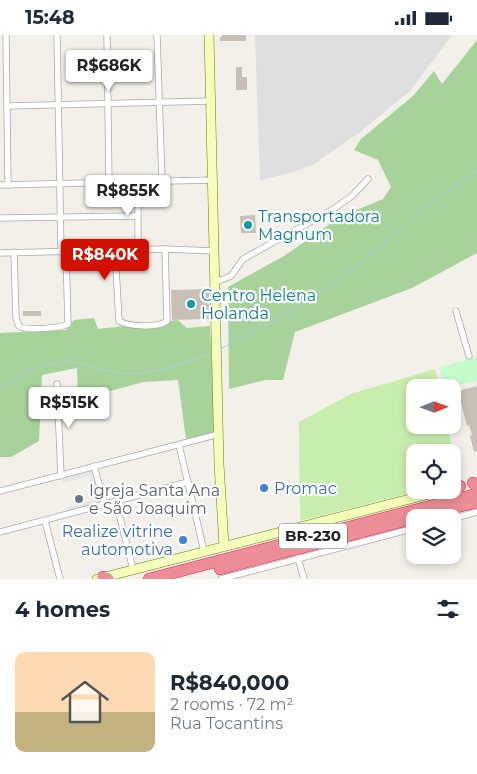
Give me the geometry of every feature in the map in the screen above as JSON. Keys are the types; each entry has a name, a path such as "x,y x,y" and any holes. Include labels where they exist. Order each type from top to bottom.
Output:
{"highway":[{"name":"BR-230","path":"149,579 477,494"},
{"name":"BR-230","path":"450,509 477,502"},
{"name":"BR-230","path":"179,579 406,521"}],"street":[{"path":"6,35 8,185"},
{"path":"14,252 17,322 23,328 61,327 68,324 60,217 57,35"},
{"path":"107,35 109,183"},
{"path":"157,35 162,182"},
{"path":"209,35 220,434 219,464 224,546"},
{"path":"8,106 211,101"},
{"path":"216,283 231,276 243,259 346,201 368,179"},
{"path":"0,185 213,181"},
{"path":"138,183 138,250"},
{"path":"0,218 138,216"},
{"path":"0,253 165,249 215,251"},
{"path":"115,251 117,311 120,323 132,326 166,322 165,249"},
{"path":"456,311 468,357"},
{"path":"58,384 61,476"},
{"path":"0,491 220,434"},
{"path":"179,445 204,551"},
{"path":"94,466 105,505"},
{"path":"0,532 188,482"},
{"path":"461,486 476,483"},
{"path":"103,578 409,499"},
{"path":"116,502 133,569"},
{"path":"461,516 477,512"},
{"path":"45,521 60,579"},
{"path":"221,579 406,530"},
{"path":"298,558 304,579"}],"shaded area":[{"path":"255,35 452,35 410,91 360,132 314,164 291,173 260,180"},
{"path":"94,469 103,502 68,512 67,507 96,499 90,476 63,483 62,478"}],"green space":[{"path":"477,40 477,253 412,288 295,332 283,380 265,380 229,389 228,287 284,256 340,217 383,199 391,187 378,160 354,150 361,139 413,96 434,71 442,84"},
{"path":"94,318 98,329 178,320 187,328 210,326 215,433 186,439 178,380 143,382 78,400 77,368 42,375 39,441 11,457 0,457 0,333 66,330 74,320"},
{"path":"477,357 477,381 461,385 461,379 442,379 439,367"},
{"path":"435,369 437,379 406,379 406,434 449,434 451,444 406,444 406,494 300,521 299,422 351,394"}],"building":[{"path":"222,35 246,35 246,41 220,41"},
{"path":"236,67 242,67 242,77 247,77 247,90 236,90"},
{"name":"Transportadora Magnum","path":"255,215 256,233 241,233 240,216"},
{"name":"Centro Helena Holanda","path":"209,289 209,319 172,320 171,290"},
{"path":"23,311 41,311 41,316 23,316"},
{"path":"477,386 477,451 474,452 470,436 472,435 469,425 467,426 461,403 461,390"}],"waterway":[{"path":"222,348 287,313 334,283 443,194 477,171"},
{"path":"0,389 33,369 55,363 68,361 120,373 144,373 180,365 213,352"}],"place":[{"name":"Transportadora Magnum","path":"248,225"},
{"name":"Centro Helena Holanda","path":"191,304"},
{"name":"Promac","path":"264,488"},
{"name":"Igreja Santa Ana e São Joaquim","path":"79,499"},
{"name":"Realize vitrine automotiva","path":"183,540"}]}
